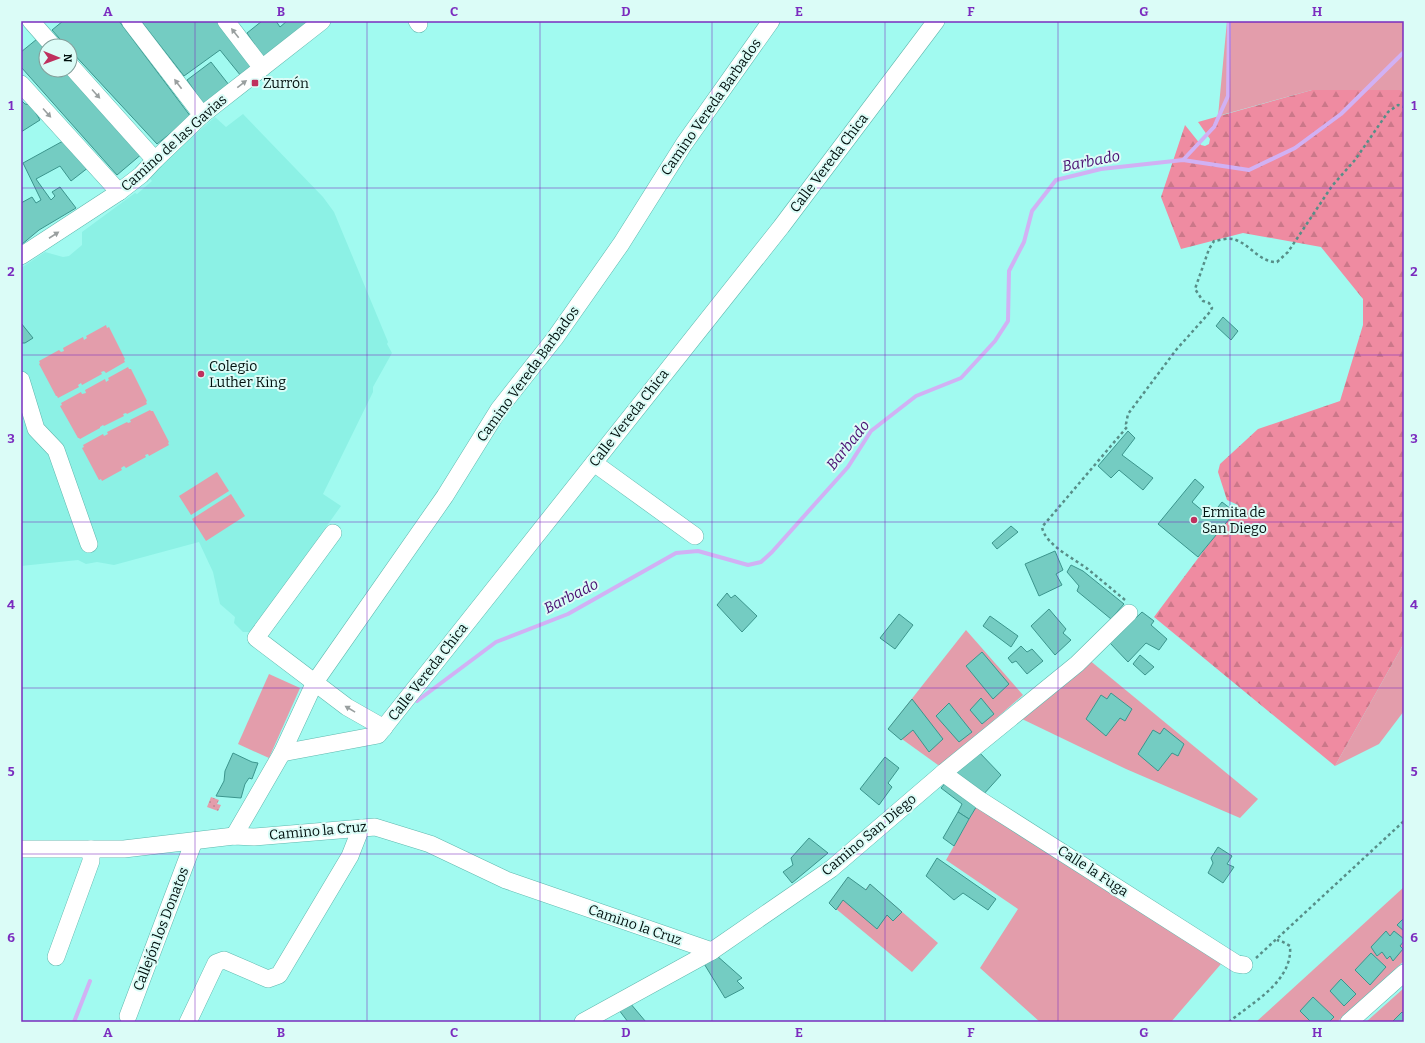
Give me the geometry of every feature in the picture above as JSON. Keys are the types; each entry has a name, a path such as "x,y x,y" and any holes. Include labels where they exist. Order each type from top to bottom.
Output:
{"street":[{"path":"31,21 46,38"},
{"path":"130,21 202,115"},
{"path":"226,21 262,68"},
{"name":"Camino de las Gavias","path":"21,256 119,192 141,175 202,115 322,21"},
{"name":"Camino Vereda Barbados","path":"234,836 282,753 315,682 445,496 499,410 555,338 621,244 684,144 771,21"},
{"name":"Calle Vereda Chica","path":"282,753 378,735 781,227 936,21"},
{"path":"78,74 155,160"},
{"path":"21,84 119,192"},
{"path":"21,380 36,429 56,450 89,544"},
{"path":"594,463 695,536"},
{"path":"332,533 256,638 347,707 384,728"},
{"name":"Camino San Diego","path":"583,1022 712,951 831,869 943,773 1077,664 1129,613"},
{"name":"Calle la Fuga","path":"943,773 980,800 1237,964 1244,965"},
{"name":"Camino la Cruz","path":"21,849 124,849 234,836 254,837 375,826 430,844 506,880 712,951"},
{"path":"188,1022 216,963 224,960 268,979 279,975 350,856 361,828"},
{"name":"Callejón los Donatos","path":"128,1016 194,841"},
{"path":"56,957 91,861 91,848"},
{"path":"1349,1022 1404,973"}],"path":[{"path":"1129,613 1128,604 1088,570 1060,550 1043,534 1042,527 1127,427 1126,424 1128,414 1176,350 1209,313 1212,308 1208,303 1203,301 1195,289 1209,249 1214,241 1227,239 1236,240 1260,256 1273,262 1278,262 1288,252 1332,186 1355,160 1388,112 1398,106 1404,107"},
{"path":"1244,965 1253,961 1277,940 1404,821"},
{"path":"1229,1022 1263,997 1282,974 1290,955 1290,946 1277,940"}],"shaded area":[{"path":"1227,21 1404,21 1404,93 1401,90 1312,90 1218,116"},
{"name":"Colegio Luther King","path":"243,114 323,197 334,212 388,342 387,344 392,353 373,387 373,392 323,494 341,506 251,632 243,632 234,623 235,617 220,604 213,572 199,542 114,565 97,562 86,564 78,560 21,566 21,268 45,252 63,257 69,256 82,245 82,232 135,193 137,194 152,181 148,176 215,117 226,127"},
{"path":"106,325 107,328 109,327 125,359 125,362 106,373 104,371 101,372 102,374 82,385 81,383 78,385 79,387 58,398 39,364 39,361 59,350 61,352 64,351 63,348 83,337 84,340 87,338 86,336"},
{"path":"128,367 131,369 147,401 147,404 127,414 123,414 124,416 104,426 103,425 80,439 78,438 60,406 62,405 61,403 81,392 82,394 86,393 85,390 105,379 106,382 109,380 108,378"},
{"path":"150,410 153,411 169,442 169,445 149,456 148,454 145,455 146,457 126,468 124,466 121,468 122,470 102,481 101,479 99,480 82,448 84,447 83,445 103,434 104,436 108,434 107,432 127,422 131,422 130,420"},
{"path":"217,472 229,491 191,515 179,496"},
{"path":"231,494 245,516 206,541 192,519"},
{"path":"966,630 1023,695 944,764 938,765 888,729"},
{"path":"1404,643 1404,711 1379,744 1335,766"},
{"path":"1088,659 1258,799 1240,818 1126,769 1022,719"},
{"path":"269,674 300,688 269,758 238,744"},
{"path":"211,797 219,800 217,804 221,805 218,811 207,807"},
{"path":"980,800 1227,957 1171,1022 1040,1022 980,968 1018,909 946,860"},
{"path":"848,877 865,890 870,884 938,943 912,972 829,903"},
{"path":"1404,887 1404,961 1337,1022 1256,1022"},
{"path":"1404,988 1404,1022 1366,1022"}],"green space":[{"path":"1312,90 1401,90 1404,93 1404,643 1335,766 1154,617 1238,505 1227,500 1218,472 1220,464 1258,429 1340,401 1363,325 1363,299 1321,247 1243,233 1181,249 1161,197 1185,125 1201,145 1205,146 1209,144 1210,139 1198,122"}],"building":[{"path":"63,21 119,21 191,117 157,144 78,59 78,38 59,38 52,30"},
{"path":"141,21 221,21 255,66 241,76 220,50 184,76"},
{"path":"262,21 276,21 280,27 287,21 309,21 270,57 262,56 247,33"},
{"path":"37,39 38,78 73,78 143,153 117,175 21,67 21,52"},
{"path":"211,62 229,85 204,105 187,80"},
{"path":"21,100 25,104 31,105 40,120 21,132"},
{"path":"63,141 89,167 71,181 60,166 36,179 51,200 55,196 52,192 60,187 76,208 39,230 21,245 21,203 32,197 36,203 41,200 23,163"},
{"path":"1223,317 1238,331 1231,340 1216,326"},
{"path":"21,323 33,338 25,343 21,343"},
{"path":"1128,431 1135,438 1122,455 1153,478 1143,490 1119,470 1111,478 1098,466"},
{"name":"Ermita de San Diego","path":"1195,479 1204,487 1192,502 1210,517 1222,502 1235,512 1198,557 1158,524"},
{"path":"1011,526 1018,532 997,549 992,543"},
{"path":"1055,551 1063,570 1056,574 1062,585 1039,596 1025,564"},
{"path":"1071,565 1083,571 1124,604 1111,619 1077,591 1079,586 1067,572"},
{"path":"727,593 731,598 735,595 757,616 742,632 717,605"},
{"path":"1049,609 1066,629 1063,633 1071,640 1055,655 1031,626"},
{"path":"1142,612 1154,621 1151,625 1167,639 1159,650 1146,643 1128,662 1110,643"},
{"path":"899,614 913,625 895,649 880,638"},
{"path":"990,616 1018,636 1011,647 983,626"},
{"path":"1021,646 1027,652 1032,649 1043,661 1027,674 1016,661 1012,663 1008,658"},
{"path":"982,652 1009,684 993,699 966,666"},
{"path":"1140,655 1154,667 1145,675 1133,664"},
{"path":"1111,693 1132,709 1125,721 1120,718 1106,736 1086,719 1101,695 1107,699"},
{"path":"981,698 994,714 982,724 970,710"},
{"path":"912,699 943,739 929,752 913,730 901,740 888,729"},
{"path":"949,703 972,732 959,742 936,716"},
{"path":"1164,728 1184,744 1178,756 1172,753 1158,771 1138,754 1153,730 1160,734"},
{"path":"978,751 1001,775 982,796 955,774"},
{"path":"233,753 252,762 258,763 252,779 249,778 245,784 241,798 216,796 224,781 225,771"},
{"path":"885,757 899,768 888,783 892,787 879,805 860,789"},
{"path":"947,781 978,804 969,819 958,812 962,804 941,788"},
{"path":"958,812 969,819 954,846 943,838"},
{"path":"809,838 828,853 792,883 783,872 793,865 791,858"},
{"path":"1218,847 1232,856 1227,864 1234,867 1223,883 1208,873 1213,863 1211,858"},
{"path":"937,858 996,899 988,910 963,893 954,900 926,876"},
{"path":"848,877 866,890 870,884 902,912 893,921 887,915 877,929 843,900 836,910 829,903"},
{"path":"1404,918 1404,931 1397,925"},
{"path":"1386,931 1390,936 1394,931 1404,939 1400,946 1403,949 1393,961 1390,956 1387,959 1382,952 1377,956 1371,947"},
{"path":"1371,953 1386,967 1370,985 1355,970"},
{"path":"716,955 742,978 737,981 744,988 725,998 703,962"},
{"path":"1341,979 1356,994 1344,1006 1330,991"},
{"path":"1313,997 1334,1017 1329,1022 1311,1022 1300,1011"},
{"path":"630,1003 646,1022 628,1022 619,1010"},
{"path":"1402,1012 1404,1014 1404,1022 1392,1022"}],"waterway":[{"path":"1183,160 1214,127 1228,96 1229,21"},
{"name":"Barbado","path":"417,701 496,642 568,614 676,553 698,551 748,565 761,562 772,552 848,467 871,431 916,396 961,378 995,341 1008,321 1009,271 1024,242 1032,211 1056,180 1101,169 1183,160 1249,170 1295,148 1341,114 1404,52"},
{"name":"Barbado","path":"74,1022 90,981"}],"place":[{"name":"Zurrón","path":"255,83"},
{"name":"Colegio Luther King","path":"201,374"},
{"name":"Ermita de San Diego","path":"1194,520"}]}
